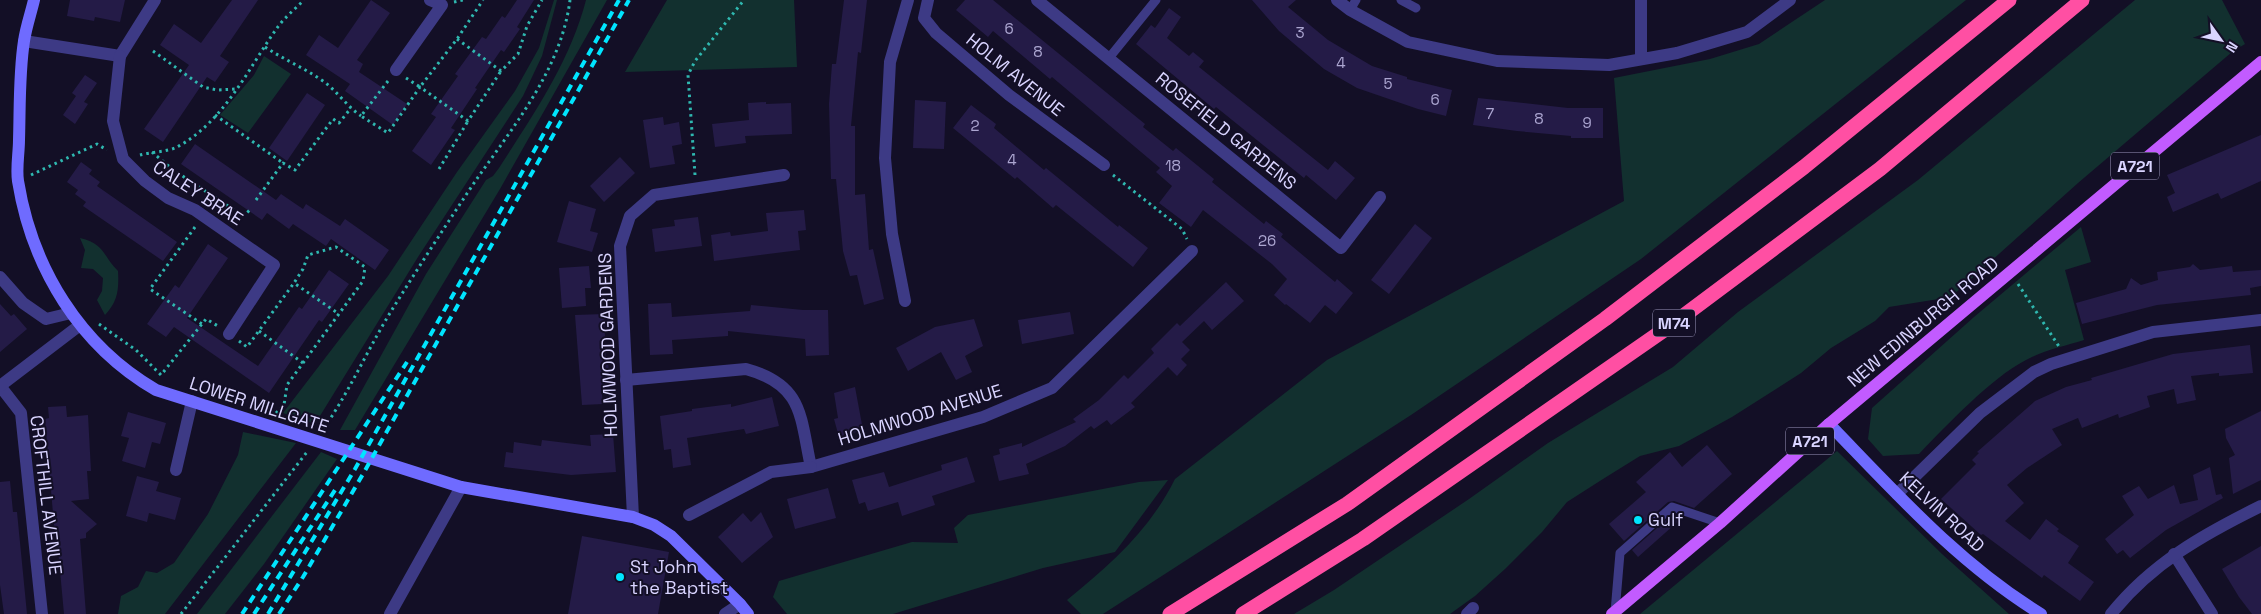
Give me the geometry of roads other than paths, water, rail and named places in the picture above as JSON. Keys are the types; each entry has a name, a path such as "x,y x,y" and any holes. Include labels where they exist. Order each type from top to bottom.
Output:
{"highway":[{"name":"M74","path":"1170,614 1347,504 1597,324 1804,167 2008,0"},
{"name":"M74","path":"1243,614 1363,539 1674,323 1880,169 2082,0"}],"main road":[{"name":"NEW EDINBURGH ROAD","path":"1614,613 1720,523 1829,424 2009,271 2261,62"}],"street":[{"name":"LOWER MILLGATE","path":"34,0 24,41 18,180 35,246 54,288 80,325 117,363 135,378 156,390 446,483 633,517 654,524 671,536 744,609"},
{"path":"24,41 120,56 155,0"},
{"path":"396,70 442,5 430,0"},
{"path":"905,301 892,234 885,158 890,62 908,0"},
{"name":"HOLM AVENUE","path":"928,0 924,18 936,33 1009,95 1104,165"},
{"name":"ROSEFIELD GARDENS","path":"1037,0 1341,248 1380,197"},
{"path":"1337,0 1353,5 1408,42 1497,61 1610,65 1677,53 1747,32 1790,0"},
{"path":"1641,0 1641,60"},
{"name":"CALEY BRAE","path":"120,56 113,121 123,160 145,181 168,198 203,216 274,265 229,334"},
{"name":"HOLMWOOD GARDENS","path":"633,517 620,246 630,216 654,195 784,175"},
{"name":"HOLMWOOD AVENUE","path":"689,515 771,472 811,467 983,417 1052,388 1192,251"},
{"path":"0,277 23,304 46,319 71,313"},
{"path":"1897,494 1980,413 2034,372 2067,359 2169,329 2261,320"},
{"path":"0,386 80,325"},
{"path":"626,380 746,369 761,373 778,381 791,394 798,407 811,467"},
{"name":"CROFTHILL AVENUE","path":"0,386 21,414 42,614"},
{"path":"176,470 192,401"},
{"name":"KELVIN ROAD","path":"1829,424 1923,521 1979,570 2041,614"},
{"path":"390,614 461,487"},
{"path":"2111,614 2150,572 2174,554 2207,533 2261,506"},
{"path":"2174,554 2212,614"},
{"path":"724,614 744,609"}],"lane":[{"path":"1110,58 1156,0"},
{"path":"1402,0 1416,8"},
{"path":"1614,613 1620,552 1672,507 1720,523"}],"railway":[{"path":"268,614 355,469 619,0"},
{"path":"279,614 303,577 363,474 629,0"},
{"path":"242,614 407,362"},
{"path":"254,614 335,490"}],"place":[{"name":"Gulf","path":"1638,520"},
{"name":"St John the Baptist","path":"620,577"}]}
